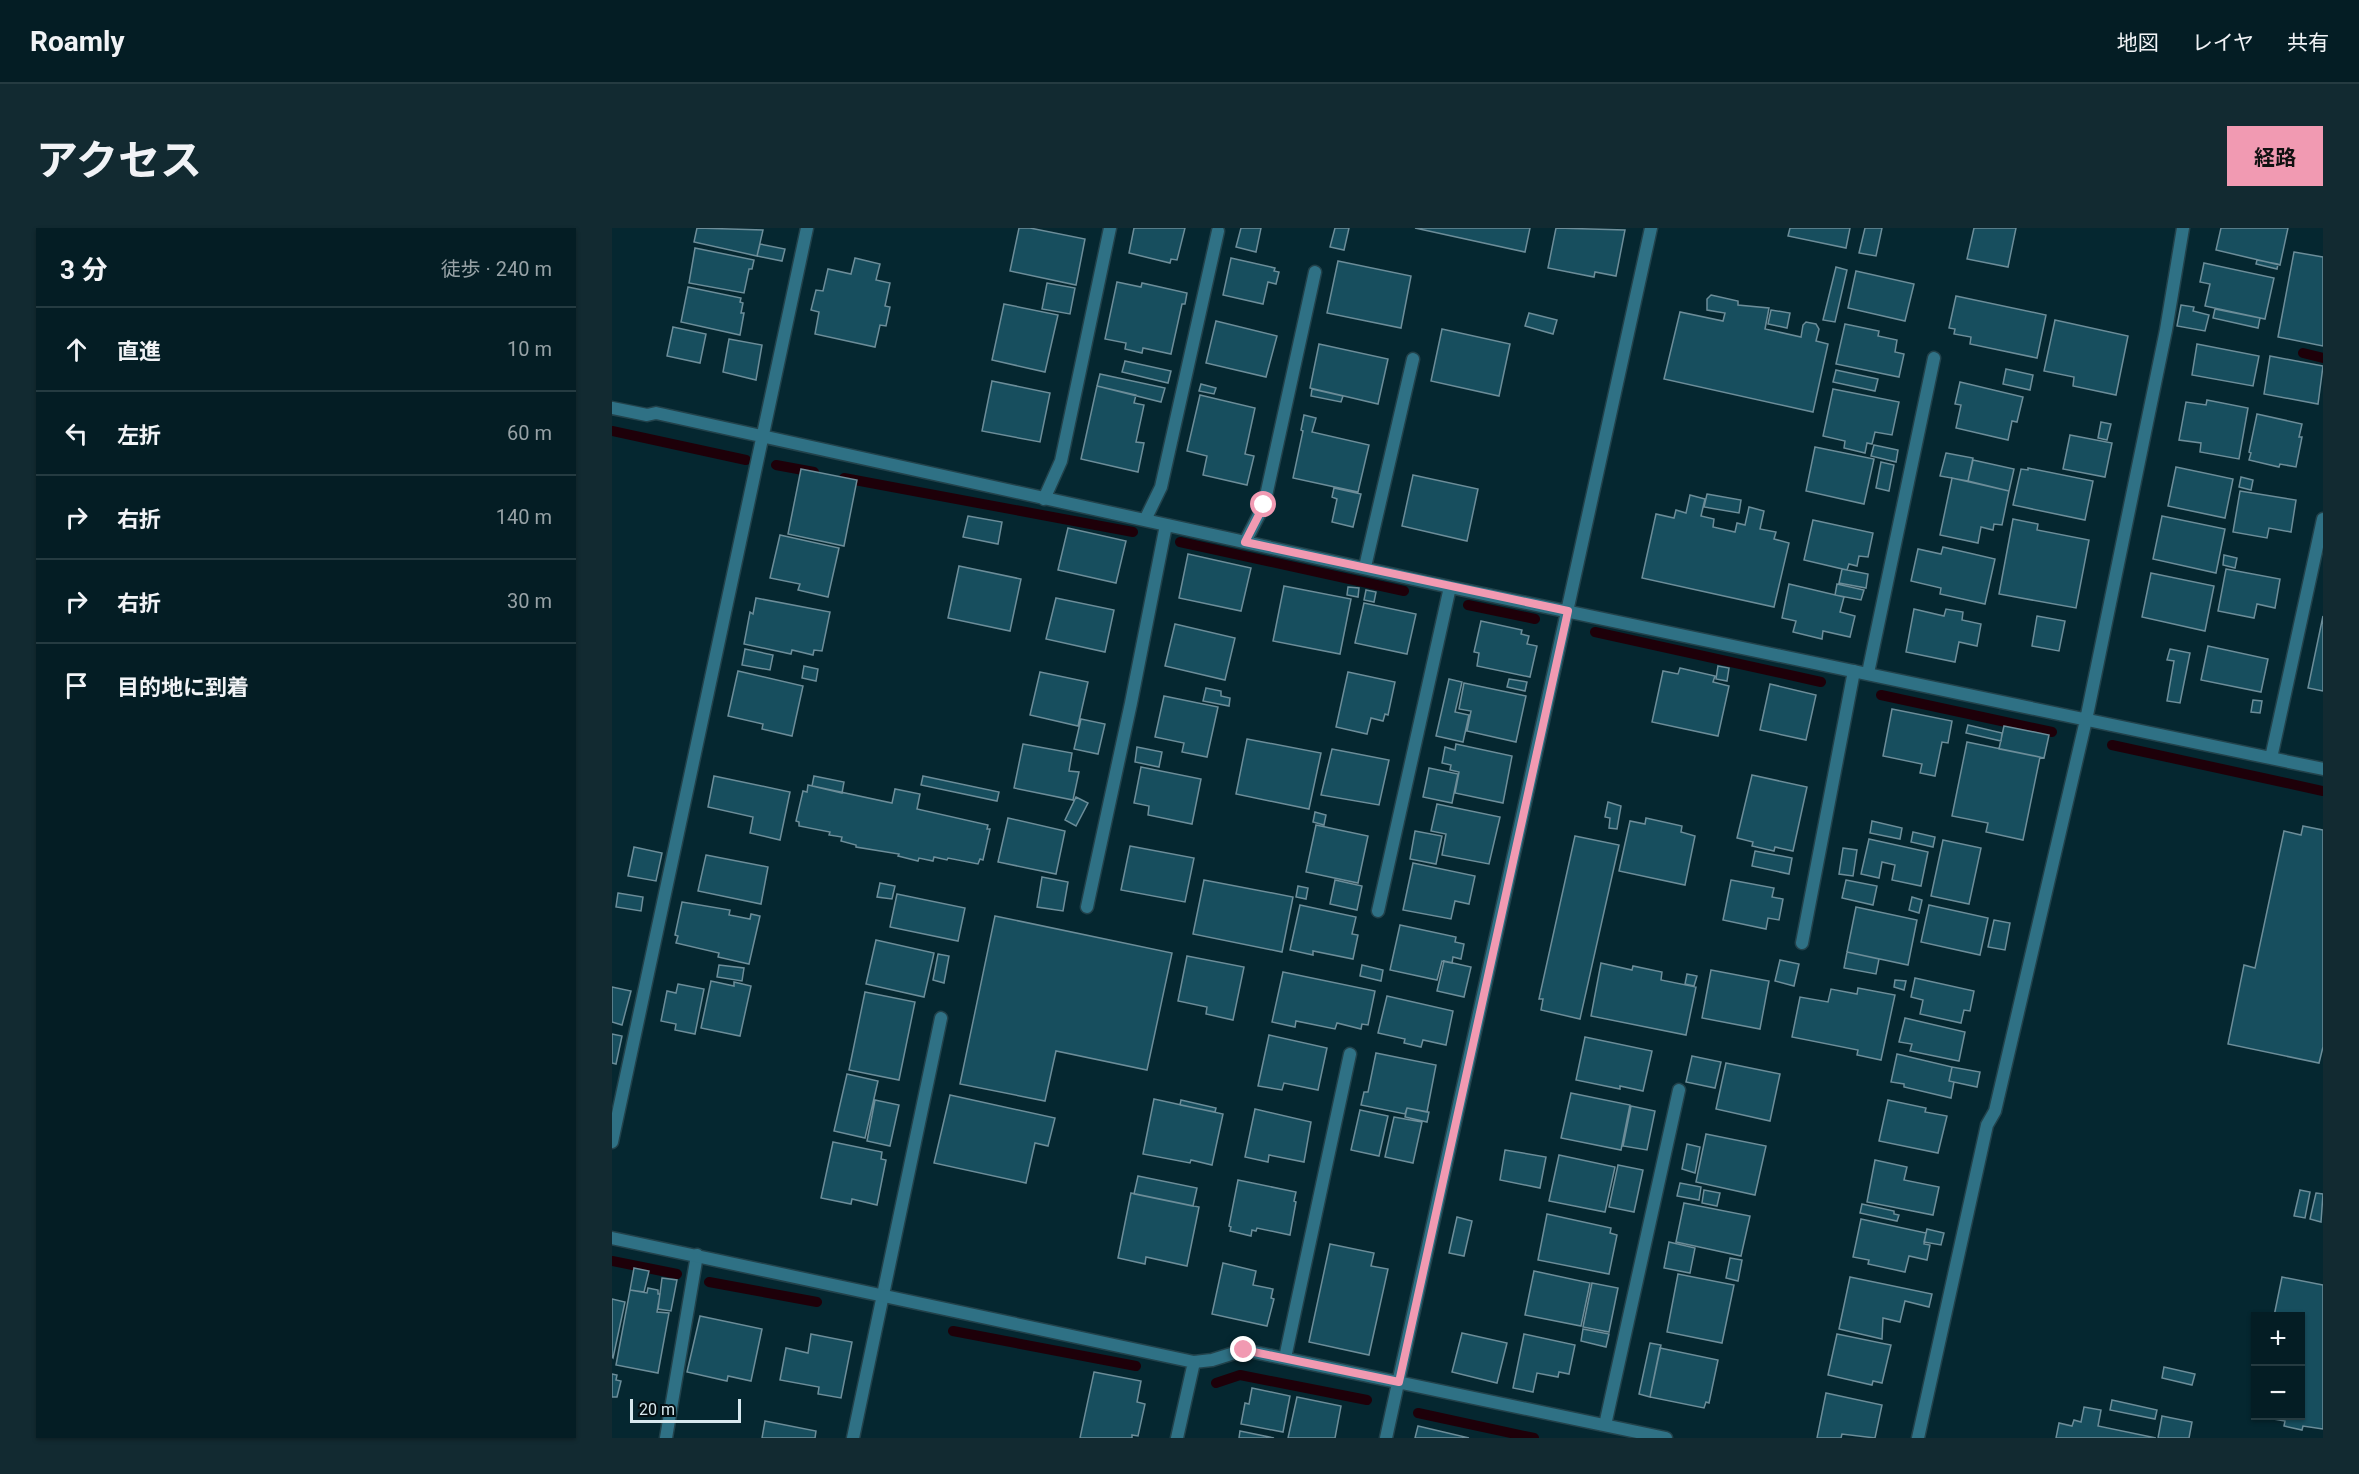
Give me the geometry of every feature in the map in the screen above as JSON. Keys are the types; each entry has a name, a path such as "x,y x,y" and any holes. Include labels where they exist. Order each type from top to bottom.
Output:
{"street":[{"path":"612,1142 807,228"},
{"path":"1044,499 1061,461 1110,228"},
{"path":"1386,1438 1651,228"},
{"path":"1918,1438 1987,1125 1995,1111 2086,720 2166,330 2183,228"},
{"path":"1145,520 1161,488 1218,231"},
{"path":"1245,542 1264,505 1315,272"},
{"path":"1868,673 1934,358"},
{"path":"1365,567 1413,359"},
{"path":"612,408 647,415 656,413 1450,587 2323,769"},
{"path":"2271,758 2323,519"},
{"path":"1087,907 1166,525"},
{"path":"1378,911 1450,587"},
{"path":"1802,943 1854,671"},
{"path":"853,1438 940,1018"},
{"path":"1285,1358 1350,1054"},
{"path":"1605,1425 1679,1090"},
{"path":"612,1238 884,1294 1194,1362 1212,1360 1244,1350 1666,1438"},
{"path":"666,1438 697,1255"},
{"path":"1177,1438 1194,1362"}],"building":[{"path":"697,228 763,230 757,256 694,242"},
{"path":"1019,228 1030,228 1085,239 1076,285 1010,271"},
{"path":"1134,228 1185,228 1177,260 1171,259 1170,263 1129,253"},
{"path":"1241,228 1261,228 1256,252 1236,247"},
{"path":"1335,228 1349,228 1344,250 1330,247"},
{"path":"1415,228 1530,228 1525,252"},
{"path":"1556,228 1625,230 1616,276 1595,272 1594,277 1548,268"},
{"path":"1790,228 1850,228 1846,248 1788,236"},
{"path":"1865,228 1882,228 1876,256 1859,253"},
{"path":"1974,228 2016,228 2008,267 1967,259"},
{"path":"2221,228 2288,228 2280,265 2216,250"},
{"path":"760,244 785,249 782,261 757,256"},
{"path":"695,248 754,260 752,269 749,269 744,293 689,283"},
{"path":"2294,252 2323,257 2323,346 2278,337"},
{"path":"855,258 880,264 876,280 890,283 885,306 890,307 886,326 880,325 875,347 815,334 819,312 811,310 816,290 823,291 828,269 851,274"},
{"path":"1231,258 1275,268 1274,271 1279,272 1276,284 1268,282 1263,304 1223,295"},
{"path":"2257,260 2278,264 2277,269 2256,264"},
{"path":"1338,261 1411,276 1401,328 1327,313"},
{"path":"2204,263 2274,278 2265,319 2205,306 2210,284 2200,282"},
{"path":"1836,267 1847,270 1835,322 1823,320"},
{"path":"1856,271 1914,284 1905,321 1848,308"},
{"path":"1117,282 1141,287 1142,283 1187,293 1185,304 1182,304 1171,354 1143,348 1142,353 1125,349 1126,343 1105,339"},
{"path":"1047,283 1075,288 1070,314 1042,309"},
{"path":"688,287 741,298 740,302 743,303 741,313 744,313 740,335 681,322"},
{"path":"1711,295 1738,301 1738,305 1769,308 1765,329 1801,337 1803,325 1806,322 1816,324 1819,329 1816,341 1828,344 1813,412 1664,379 1680,312 1723,321 1725,313 1707,310 1707,299"},
{"path":"1956,296 2046,315 2037,358 1970,344 1971,337 1954,334 1955,329 1949,328"},
{"path":"1004,304 1058,315 1045,372 992,360"},
{"path":"2181,305 2194,307 2193,311 2209,315 2205,331 2177,326"},
{"path":"2215,309 2260,318 2258,328 2213,318"},
{"path":"1771,310 1790,313 1787,328 1768,324"},
{"path":"1529,313 1557,320 1553,334 1525,326"},
{"path":"2055,320 2128,336 2116,395 2073,386 2074,377 2044,371"},
{"path":"1216,321 1277,336 1266,377 1206,363"},
{"path":"1845,324 1879,331 1878,336 1897,340 1895,352 1904,354 1899,377 1836,364"},
{"path":"673,327 706,334 700,363 667,356"},
{"path":"1442,329 1510,344 1499,396 1431,381"},
{"path":"729,339 762,345 756,380 723,372"},
{"path":"1319,344 1388,359 1378,404 1310,388"},
{"path":"2197,344 2259,356 2253,386 2192,375"},
{"path":"2270,356 2323,366 2318,404 2264,394"},
{"path":"1125,361 1171,371 1168,383 1122,372"},
{"path":"2006,369 2033,375 2030,390 2003,384"},
{"path":"1836,370 1878,379 1875,391 1833,382"},
{"path":"1100,374 1165,388 1161,402 1097,386"},
{"path":"992,381 1050,393 1040,442 982,431"},
{"path":"1960,382 2023,397 2017,422 2012,421 2008,440 1956,428 1961,405 1955,404"},
{"path":"1201,384 1216,388 1214,394 1199,391"},
{"path":"1097,386 1136,395 1134,403 1144,405 1136,442 1144,443 1138,472 1081,459"},
{"path":"1312,389 1343,396 1341,402 1311,396"},
{"path":"1833,389 1899,402 1892,435 1875,432 1872,444 1867,443 1865,453 1844,448 1845,441 1823,436"},
{"path":"1200,395 1255,408 1245,454 1254,456 1247,485 1203,475 1207,456 1187,451"},
{"path":"2207,400 2248,408 2239,459 2200,452 2201,443 2179,440 2186,402 2206,405"},
{"path":"2257,414 2302,424 2296,467 2280,464 2279,467 2249,460"},
{"path":"1304,415 1316,418 1312,432 1369,445 1358,492 1293,478"},
{"path":"2101,422 2111,424 2107,440 2098,438"},
{"path":"2070,435 2112,443 2105,477 2063,469"},
{"path":"1874,445 1898,450 1896,462 1871,456"},
{"path":"1815,447 1874,459 1864,504 1806,491"},
{"path":"1946,453 1973,458 1968,481 1940,476"},
{"path":"1973,460 2014,469 2009,491 1968,481"},
{"path":"1881,462 1894,465 1889,491 1876,488"},
{"path":"2176,467 2233,479 2225,518 2168,506"},
{"path":"2028,468 2093,481 2085,520 2013,505 2021,469 2028,470"},
{"path":"801,469 857,480 844,546 788,534"},
{"path":"1413,475 1478,489 1467,541 1402,526"},
{"path":"2241,477 2253,480 2251,490 2239,487"},
{"path":"1952,478 2009,491 2002,525 1994,524 1993,530 1981,527 1978,543 1940,535"},
{"path":"1334,488 1361,494 1353,527 1332,522 1337,499 1332,497"},
{"path":"2240,491 2296,500 2291,532 2269,528 2267,538 2233,532"},
{"path":"1707,494 1741,500 1739,513 1704,507"},
{"path":"1690,495 1705,499 1701,516 1714,519 1713,527 1735,532 1737,523 1745,525 1749,507 1764,511 1760,529 1776,532 1774,539 1789,543 1774,607 1642,578 1656,514 1674,518 1676,510 1686,513"},
{"path":"968,516 1002,522 998,544 963,537"},
{"path":"2162,516 2225,529 2216,573 2153,559"},
{"path":"2013,519 2038,524 2037,530 2089,540 2076,608 1999,594"},
{"path":"1813,520 1873,533 1868,557 1859,556 1857,566 1849,564 1847,570 1804,560"},
{"path":"1068,528 1126,541 1116,583 1058,570"},
{"path":"780,535 839,548 828,597 798,590 800,584 770,578"},
{"path":"1943,547 1995,559 1985,604 1940,594 1941,588 1911,581 1918,549 1941,554"},
{"path":"1188,554 1251,568 1241,611 1179,598"},
{"path":"2224,555 2237,558 2235,568 2223,565"},
{"path":"959,566 1021,579 1010,631 948,618"},
{"path":"1842,569 1868,574 1866,588 1839,583"},
{"path":"2226,569 2280,579 2275,608 2257,604 2254,618 2218,611"},
{"path":"2151,573 2214,586 2205,631 2142,617"},
{"path":"1789,584 1844,597 1840,612 1855,616 1850,637 1823,631 1822,639 1793,632 1796,621 1782,618"},
{"path":"1837,584 1864,590 1861,600 1835,595"},
{"path":"1284,586 1351,599 1340,654 1273,641"},
{"path":"1348,587 1359,588 1358,597 1347,595"},
{"path":"1366,590 1376,592 1374,602 1364,600"},
{"path":"756,598 830,612 822,651 814,650 813,655 792,650 791,654 744,644 750,612 753,614"},
{"path":"1056,598 1114,610 1105,652 1046,639"},
{"path":"1364,603 1416,614 1407,654 1355,643"},
{"path":"1914,609 1944,616 1946,609 1963,612 1962,620 1981,624 1977,646 1959,642 1955,662 1906,652"},
{"path":"2037,616 2065,621 2059,651 2032,646"},
{"path":"2323,616 2323,691 2308,688"},
{"path":"1481,621 1522,630 1521,634 1529,636 1527,644 1537,646 1530,677 1477,666 1479,653 1474,652"},
{"path":"1175,624 1235,638 1225,680 1165,666"},
{"path":"2208,646 2268,659 2261,692 2201,680"},
{"path":"745,649 773,655 770,670 742,665"},
{"path":"2170,649 2190,653 2180,703 2167,701 2174,661 2167,660"},
{"path":"804,666 818,669 816,681 802,678"},
{"path":"1718,666 1729,668 1727,681 1716,679"},
{"path":"1680,668 1715,676 1713,682 1729,686 1718,736 1652,722 1663,671 1678,674"},
{"path":"738,671 803,686 792,736 762,729 763,724 728,716"},
{"path":"1040,672 1088,682 1078,726 1030,715"},
{"path":"1348,672 1395,682 1388,715 1385,714 1383,721 1371,718 1367,734 1336,727"},
{"path":"1449,679 1462,682 1455,712 1469,715 1463,742 1436,736"},
{"path":"1509,679 1527,682 1525,691 1507,687"},
{"path":"1464,683 1526,696 1516,742 1467,731 1471,711 1459,709"},
{"path":"1770,684 1816,695 1806,740 1760,730"},
{"path":"1206,688 1221,691 1221,696 1230,698 1229,706 1203,701"},
{"path":"1164,696 1218,707 1207,757 1182,752 1184,743 1155,737"},
{"path":"2253,700 2262,701 2260,713 2251,712"},
{"path":"1892,709 1952,721 1948,743 1942,742 1935,776 1920,773 1922,764 1883,756"},
{"path":"1081,719 1105,724 1098,754 1074,749"},
{"path":"1968,725 2002,733 2001,741 1966,733"},
{"path":"2004,726 2049,735 2044,758 1999,749"},
{"path":"1247,739 1321,753 1309,809 1236,794"},
{"path":"1967,742 2040,757 2023,840 1986,832 1988,823 1952,816"},
{"path":"1023,744 1072,753 1069,771 1079,772 1073,800 1014,788"},
{"path":"1456,744 1512,756 1503,803 1455,793 1459,772 1450,770 1451,765 1442,763 1445,747 1455,750"},
{"path":"1137,747 1162,752 1159,767 1135,762"},
{"path":"1332,749 1389,760 1379,805 1321,795"},
{"path":"1141,767 1201,779 1192,824 1148,815 1149,806 1134,803"},
{"path":"1429,768 1458,774 1452,803 1423,797"},
{"path":"1752,775 1807,787 1793,851 1775,847 1774,851 1752,846 1753,842 1737,838"},
{"path":"714,776 790,792 780,840 750,833 753,817 708,807"},
{"path":"814,776 844,782 842,793 812,786"},
{"path":"923,776 999,792 997,801 921,785"},
{"path":"808,785 892,803 895,789 920,794 917,809 988,825 987,829 990,829 983,860 980,859 978,864 934,857 933,861 919,858 918,861 898,856 899,854 856,847 856,845 841,841 842,837 829,835 830,832 799,826 799,822 796,821 803,791 807,792"},
{"path":"1076,797 1088,803 1076,826 1065,820"},
{"path":"1608,802 1621,806 1617,829 1609,828 1610,818 1605,817"},
{"path":"1437,804 1500,817 1489,864 1442,855 1446,834 1431,831"},
{"path":"1315,812 1326,815 1324,825 1313,822"},
{"path":"1008,818 1065,831 1056,874 998,862"},
{"path":"1646,818 1682,826 1681,832 1695,836 1685,885 1619,871 1630,821 1645,824"},
{"path":"1872,821 1902,828 1900,839 1870,833"},
{"path":"1316,825 1368,836 1358,883 1306,872"},
{"path":"2303,826 2323,830 2323,1047 2319,1063 2228,1044 2244,965 2255,968 2284,831 2301,835"},
{"path":"1415,831 1442,836 1436,864 1410,859"},
{"path":"1913,832 1935,837 1933,847 1911,842"},
{"path":"1575,836 1619,845 1580,1019 1541,1010 1543,999 1539,999"},
{"path":"1869,839 1928,852 1921,886 1892,880 1895,865 1882,862 1879,878 1861,874"},
{"path":"1943,840 1981,848 1969,904 1931,896"},
{"path":"1130,846 1194,858 1185,902 1121,890"},
{"path":"634,847 662,853 656,881 628,876"},
{"path":"1843,848 1857,850 1853,876 1839,874"},
{"path":"1755,851 1792,858 1789,874 1752,866"},
{"path":"706,855 768,867 761,904 698,891"},
{"path":"1413,863 1475,876 1469,904 1455,901 1451,919 1403,910"},
{"path":"1042,877 1068,882 1063,911 1037,907"},
{"path":"1204,880 1293,897 1282,952 1193,934"},
{"path":"1335,880 1362,886 1357,910 1330,904"},
{"path":"1731,880 1774,888 1772,897 1783,899 1779,920 1768,918 1766,929 1723,920"},
{"path":"1846,880 1877,886 1873,905 1842,898"},
{"path":"880,883 895,886 892,899 877,897"},
{"path":"1298,886 1308,888 1306,899 1296,897"},
{"path":"618,893 643,897 641,911 616,907"},
{"path":"897,894 965,908 958,941 890,927"},
{"path":"1912,897 1922,900 1919,913 1909,910"},
{"path":"682,902 730,910 729,915 750,919 751,914 760,916 749,964 718,957 719,953 676,943 678,936 675,935"},
{"path":"1300,905 1356,917 1352,934 1358,935 1353,959 1313,951 1313,955 1290,950"},
{"path":"1929,905 1988,918 1980,955 1921,942"},
{"path":"1856,907 1917,920 1908,965 1847,952"},
{"path":"995,916 1172,953 1147,1070 1056,1051 1045,1101 960,1084"},
{"path":"1994,920 2010,923 2005,950 1988,947"},
{"path":"1400,925 1456,937 1455,942 1464,944 1461,959 1453,957 1452,963 1442,961 1437,980 1390,970"},
{"path":"876,940 934,953 924,997 866,984"},
{"path":"1847,952 1879,959 1876,974 1844,968"},
{"path":"938,954 949,956 944,983 933,980"},
{"path":"1187,956 1244,967 1233,1020 1206,1014 1207,1007 1178,1001"},
{"path":"1780,960 1799,964 1794,986 1775,981"},
{"path":"1444,961 1471,967 1464,997 1437,991"},
{"path":"1601,963 1632,970 1633,966 1662,972 1661,980 1696,987 1686,1035 1591,1016"},
{"path":"719,965 744,968 742,981 717,977"},
{"path":"1362,965 1383,970 1381,981 1360,976"},
{"path":"1711,970 1769,981 1760,1029 1702,1018"},
{"path":"1283,972 1375,991 1368,1025 1362,1024 1361,1029 1337,1023 1335,1029 1296,1021 1295,1027 1272,1022"},
{"path":"1687,974 1697,976 1694,986 1685,984"},
{"path":"1915,978 1974,991 1970,1011 1964,1010 1961,1023 1920,1014 1923,1000 1911,997"},
{"path":"1895,980 1906,981 1904,990 1894,987"},
{"path":"711,981 734,986 734,982 751,986 740,1036 701,1028"},
{"path":"678,984 704,989 695,1034 675,1030 676,1024 661,1021 667,991 676,993"},
{"path":"612,987 631,991 622,1025 612,1022"},
{"path":"1858,988 1895,995 1881,1060 1857,1055 1858,1050 1792,1037 1800,997 1828,1002 1831,989 1857,994"},
{"path":"865,992 915,1002 899,1080 849,1070"},
{"path":"1387,996 1453,1011 1446,1045 1423,1040 1421,1047 1404,1043 1405,1039 1378,1033"},
{"path":"1905,1018 1965,1032 1959,1061 1910,1051 1912,1044 1899,1042"},
{"path":"612,1034 622,1036 616,1064 612,1063"},
{"path":"1269,1035 1327,1048 1318,1090 1284,1083 1282,1090 1258,1086"},
{"path":"1585,1037 1652,1051 1643,1091 1576,1080"},
{"path":"1376,1053 1436,1065 1427,1112 1407,1108 1405,1114 1361,1105 1364,1092 1368,1092"},
{"path":"1897,1054 1952,1067 1949,1081 1954,1082 1951,1098 1891,1082"},
{"path":"1692,1056 1721,1062 1715,1088 1686,1082"},
{"path":"1726,1063 1780,1074 1770,1121 1716,1109"},
{"path":"1952,1067 1980,1072 1977,1087 1949,1081"},
{"path":"847,1074 878,1081 865,1138 834,1131"},
{"path":"1571,1093 1630,1105 1621,1150 1561,1138"},
{"path":"950,1095 1055,1118 1048,1146 1035,1143 1026,1183 934,1163"},
{"path":"1154,1099 1223,1114 1212,1165 1143,1154"},
{"path":"875,1100 899,1105 890,1146 867,1141"},
{"path":"1181,1100 1216,1108 1215,1112 1180,1105"},
{"path":"1888,1100 1926,1108 1925,1112 1947,1116 1938,1153 1879,1141"},
{"path":"1631,1106 1655,1111 1647,1150 1623,1146"},
{"path":"1407,1108 1429,1112 1427,1122 1405,1117"},
{"path":"1255,1109 1311,1122 1304,1162 1269,1155 1268,1162 1245,1157"},
{"path":"1360,1110 1388,1116 1379,1156 1351,1150"},
{"path":"1394,1117 1422,1122 1413,1163 1385,1157"},
{"path":"1706,1134 1766,1146 1755,1195 1696,1182"},
{"path":"833,1142 882,1152 881,1159 886,1160 877,1205 852,1199 851,1204 821,1198"},
{"path":"1687,1144 1700,1147 1695,1173 1682,1169"},
{"path":"1505,1150 1546,1157 1540,1188 1500,1180"},
{"path":"1559,1155 1615,1167 1605,1212 1549,1201"},
{"path":"1875,1160 1907,1167 1904,1180 1939,1187 1933,1215 1867,1202"},
{"path":"1618,1165 1643,1170 1634,1212 1609,1207"},
{"path":"1138,1176 1197,1188 1193,1206 1134,1194"},
{"path":"1238,1180 1296,1192 1290,1235 1257,1228 1256,1231 1252,1230 1251,1236 1230,1231"},
{"path":"1680,1183 1701,1187 1699,1200 1677,1196"},
{"path":"1704,1190 1720,1193 1717,1206 1702,1203"},
{"path":"2300,1190 2310,1192 2305,1218 2294,1216"},
{"path":"1131,1193 1199,1207 1187,1266 1146,1257 1145,1264 1118,1258"},
{"path":"2316,1193 2323,1194 2321,1222 2310,1219"},
{"path":"1684,1203 1750,1216 1741,1256 1676,1242"},
{"path":"1862,1204 1894,1211 1894,1214 1899,1215 1897,1221 1860,1213"},
{"path":"1547,1214 1611,1228 1610,1233 1617,1235 1609,1274 1538,1260"},
{"path":"1457,1217 1472,1221 1464,1256 1449,1253"},
{"path":"1861,1219 1926,1233 1924,1244 1930,1245 1927,1260 1909,1256 1905,1272 1868,1264 1869,1260 1853,1257"},
{"path":"1927,1229 1944,1233 1941,1245 1924,1242"},
{"path":"1669,1242 1695,1248 1690,1273 1664,1268"},
{"path":"1330,1244 1374,1253 1371,1266 1388,1269 1369,1355 1309,1342"},
{"path":"1730,1258 1742,1260 1738,1281 1726,1278"},
{"path":"1223,1263 1256,1271 1253,1285 1273,1289 1271,1298 1274,1299 1267,1326 1212,1314"},
{"path":"634,1268 649,1271 644,1292 630,1290"},
{"path":"1534,1271 1590,1283 1581,1326 1525,1315"},
{"path":"1678,1274 1734,1285 1722,1343 1667,1332"},
{"path":"1850,1277 1932,1294 1929,1307 1905,1301 1900,1322 1883,1318 1882,1339 1839,1329"},
{"path":"2282,1277 2323,1285 2323,1429 2303,1426 2302,1430 2284,1426 2285,1421 2279,1420 2305,1420 2305,1312 2275,1312"},
{"path":"662,1278 677,1280 671,1311 658,1309"},
{"path":"1592,1283 1618,1288 1609,1332 1583,1327"},
{"path":"648,1288 658,1290 660,1294 657,1312 669,1313 658,1373 616,1365 630,1290 647,1293"},
{"path":"612,1299 625,1302 613,1358 612,1357"},
{"path":"700,1316 762,1329 751,1381 728,1376 727,1381 687,1372"},
{"path":"1583,1329 1609,1334 1606,1347 1581,1341"},
{"path":"1462,1333 1507,1343 1497,1383 1452,1372"},
{"path":"811,1334 852,1342 841,1398 818,1394 819,1387 780,1380 786,1348 808,1353"},
{"path":"1524,1334 1575,1345 1569,1374 1559,1372 1558,1377 1537,1373 1533,1392 1513,1388"},
{"path":"1837,1334 1891,1345 1882,1383 1873,1381 1872,1385 1828,1375"},
{"path":"1650,1343 1661,1345 1650,1397 1639,1394"},
{"path":"1660,1348 1718,1360 1709,1403 1706,1402 1704,1408 1650,1397"},
{"path":"2164,1367 2195,1374 2192,1385 2162,1378"},
{"path":"1094,1372 1141,1381 1137,1402 1145,1404 1138,1436 1080,1438"},
{"path":"612,1374 617,1375 616,1380 621,1381 617,1397 612,1397"},
{"path":"1252,1388 1290,1396 1283,1432 1241,1424 1245,1403 1249,1404"},
{"path":"1826,1393 1882,1405 1875,1438 1842,1434 1841,1438 1817,1438"},
{"path":"1297,1397 1341,1406 1335,1438 1288,1438"},
{"path":"2112,1400 2157,1410 2155,1419 2110,1410"},
{"path":"2084,1407 2101,1410 2098,1426 2156,1438 2056,1438 2059,1423 2072,1426 2074,1420 2081,1422"},
{"path":"2162,1416 2192,1422 2189,1438 2158,1438"},
{"path":"765,1421 816,1431 815,1438 762,1438"},
{"path":"1418,1426 1469,1438 1415,1438"},
{"path":"1240,1431 1274,1438 1239,1438"}],"waterway":[{"path":"2303,353 2323,358"},
{"path":"612,431 746,460"},
{"path":"776,465 814,472"},
{"path":"844,478 1133,532"},
{"path":"1180,542 1404,591"},
{"path":"1468,605 1535,619"},
{"path":"1595,632 1821,682"},
{"path":"1881,695 2052,732"},
{"path":"2112,745 2323,791"},
{"path":"612,1261 677,1274"},
{"path":"709,1282 817,1302"},
{"path":"953,1331 1136,1366"},
{"path":"1216,1383 1240,1375 1367,1400"},
{"path":"1418,1413 1534,1438"}],"route":[{"path":"1244,1350 1399,1382 1568,611 1245,542 1264,505"}]}
